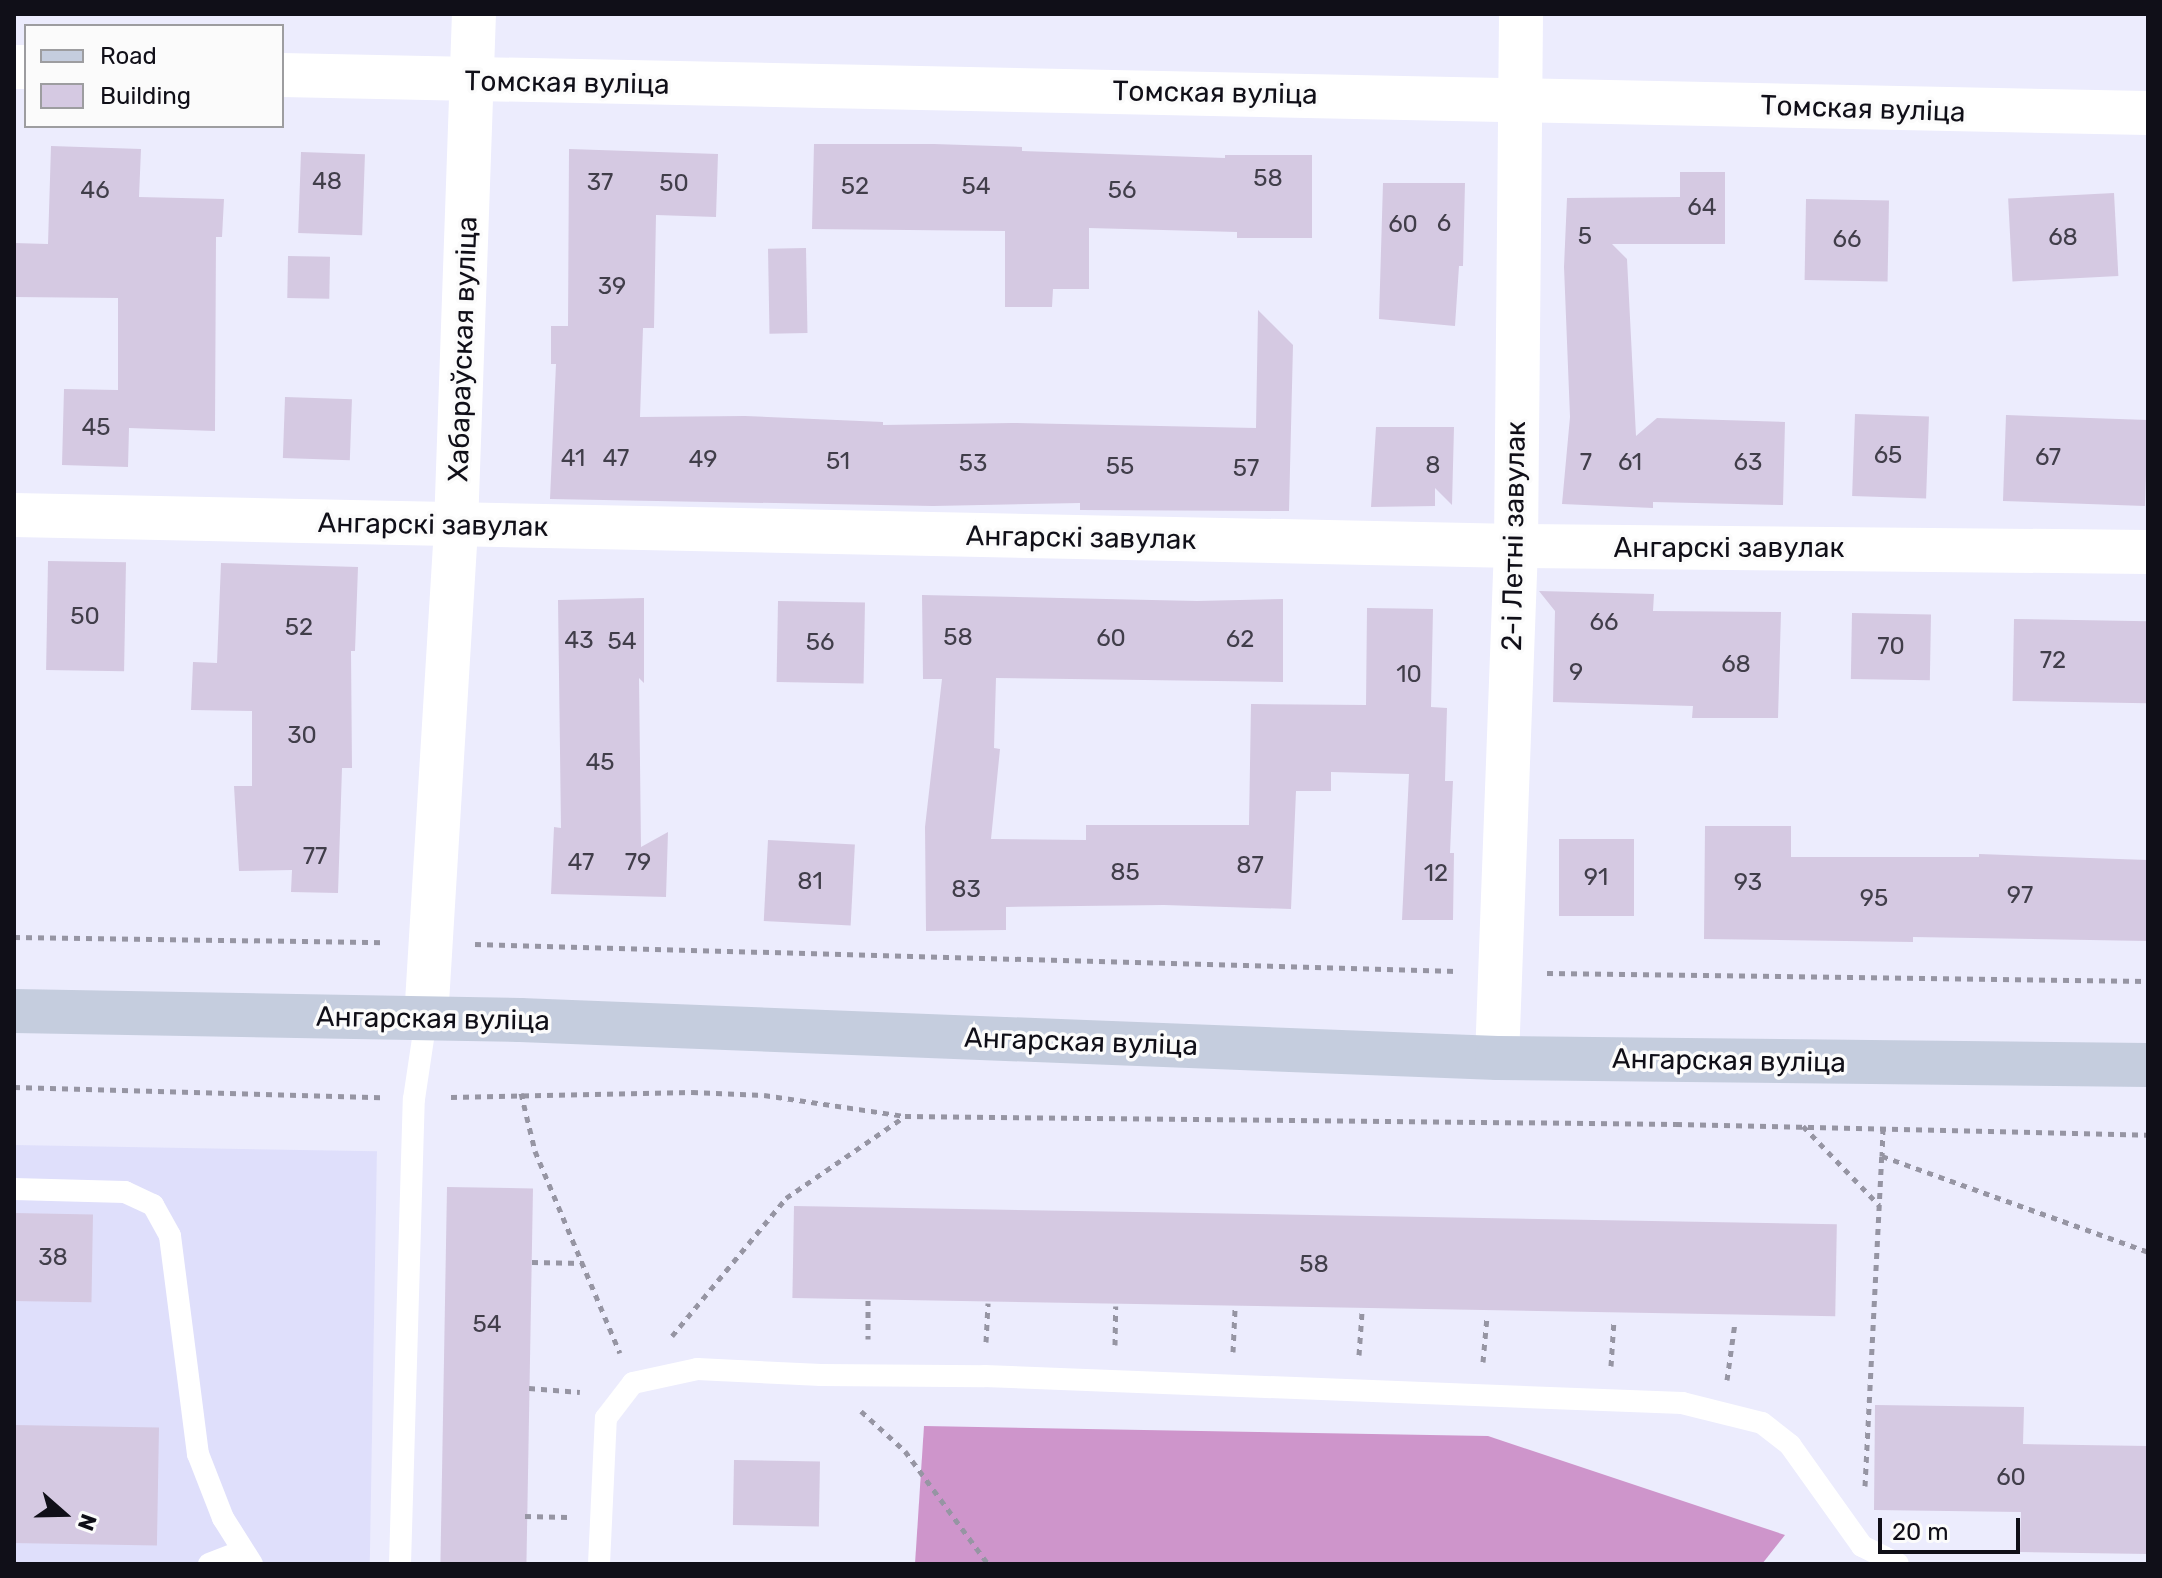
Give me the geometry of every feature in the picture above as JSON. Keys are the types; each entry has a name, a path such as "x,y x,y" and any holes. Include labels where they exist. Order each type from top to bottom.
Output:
{"main road":[{"name":"Ангарская вуліца","path":"14,1011 426,1019 1497,1058 2148,1065"}],"street":[{"name":"Хабараўская вуліца","path":"426,1019 456,526 474,14"},
{"name":"2-і Летні завулак","path":"1497,1058 1516,546 1521,14"},
{"name":"Томская вуліца","path":"284,75 474,81 1520,98 1997,113 2148,113"},
{"name":"Ангарскі завулак","path":"14,515 1516,546 2148,552"}],"lane":[{"path":"400,1564 414,1099 426,1019"},
{"path":"14,1189 125,1192 153,1205 170,1236 198,1454 223,1518 248,1558 209,1564"},
{"path":"599,1564 606,1418 633,1383 697,1369 821,1375 984,1376 1682,1403 1762,1423 1790,1445 1862,1546 1898,1564"}],"path":[{"path":"14,937 433,942 1498,972 2148,981"},
{"path":"14,1087 312,1093 414,1099 521,1093 764,1095 905,1116 1803,1126 2148,1135"},
{"path":"521,1093 535,1151 633,1383 786,1198 905,1116"},
{"path":"1803,1126 1880,1206"},
{"path":"1862,1546 1883,1128"},
{"path":"1882,1156 2148,1252"},
{"path":"532,1262 583,1263"},
{"path":"1480,1395 1487,1316"},
{"path":"1609,1400 1614,1319"},
{"path":"1723,1414 1735,1322"},
{"path":"821,1375 905,1451 988,1564"}],"shaded area":[{"path":"14,1145 377,1151 370,1564 14,1564"},
{"path":"924,1426 1488,1436 1785,1535 1762,1564 915,1564"}],"building":[{"path":"814,144 934,144 1022,147 1022,151 1225,158 1225,155 1312,155 1312,238 1237,238 1237,232 1089,228 1089,289 1053,289 1052,307 1005,307 1005,231 812,229"},
{"path":"51,146 141,149 139,197 224,199 222,237 216,237 215,431 129,428 128,467 62,465 64,389 118,390 118,298 14,297 14,243 48,244"},
{"path":"569,149 718,154 716,217 656,215 654,328 643,328 640,417 745,416 883,422 883,425 1012,423 1256,428 1258,310 1293,345 1289,511 1080,510 1080,503 933,506 550,499 556,364 551,364 551,326 568,326"},
{"path":"301,152 365,154 362,235 298,233"},
{"path":"1680,172 1725,172 1725,244 1612,244 1627,259 1636,436 1657,418 1785,422 1783,505 1653,502 1653,508 1562,504 1570,417 1564,267 1567,198 1680,197"},
{"path":"1383,183 1465,183 1463,266 1459,266 1455,326 1379,319"},
{"path":"2114,193 2118,276 2012,281 2008,199"},
{"path":"1806,199 1889,200 1888,281 1805,280"},
{"path":"806,248 807,333 769,334 768,249"},
{"path":"288,256 330,257 329,299 287,298"},
{"path":"285,397 352,399 350,460 283,458"},
{"path":"1855,414 1929,417 1926,499 1852,496"},
{"path":"2006,415 2148,420 2145,506 2003,501"},
{"path":"1376,427 1454,427 1452,505 1435,488 1435,506 1371,507"},
{"path":"48,561 126,562 124,671 46,670"},
{"path":"221,563 358,567 355,651 351,651 352,768 342,768 338,893 291,892 292,870 239,871 234,786 252,786 252,711 191,710 193,662 217,663"},
{"path":"1539,591 1654,594 1653,611 1781,612 1778,718 1692,718 1693,706 1553,702 1555,611"},
{"path":"922,595 1197,601 1283,599 1283,682 996,678 994,748 1000,749 991,839 1086,840 1086,825 1249,825 1251,704 1366,705 1367,608 1433,609 1431,707 1447,708 1445,781 1453,781 1450,853 1454,853 1453,920 1402,920 1409,774 1331,772 1331,791 1296,791 1291,909 1164,905 1006,907 1006,930 926,931 925,827 942,679 923,679"},
{"path":"644,598 644,683 639,678 641,847 668,832 666,897 551,894 554,827 561,828 558,600"},
{"path":"778,601 865,603 864,684 777,682"},
{"path":"1852,613 1931,614 1930,680 1851,679"},
{"path":"2014,619 2148,621 2147,703 2013,701"},
{"path":"1705,826 1791,826 1791,857 1979,857 1979,854 2148,860 2148,941 1913,937 1913,942 1704,939"},
{"path":"1559,839 1634,839 1634,916 1559,916"},
{"path":"768,840 855,845 851,925 764,921"},
{"path":"447,1187 533,1189 526,1564 440,1564"},
{"path":"794,1206 1837,1224 1835,1316 792,1298"},
{"path":"14,1213 93,1214 91,1302 14,1301"},
{"path":"1875,1405 2024,1407 2023,1444 2148,1446 2148,1554 2020,1552 2021,1512 1874,1510"},
{"path":"14,1425 159,1428 157,1546 14,1543"},
{"path":"734,1460 820,1462 819,1526 733,1525"}]}
